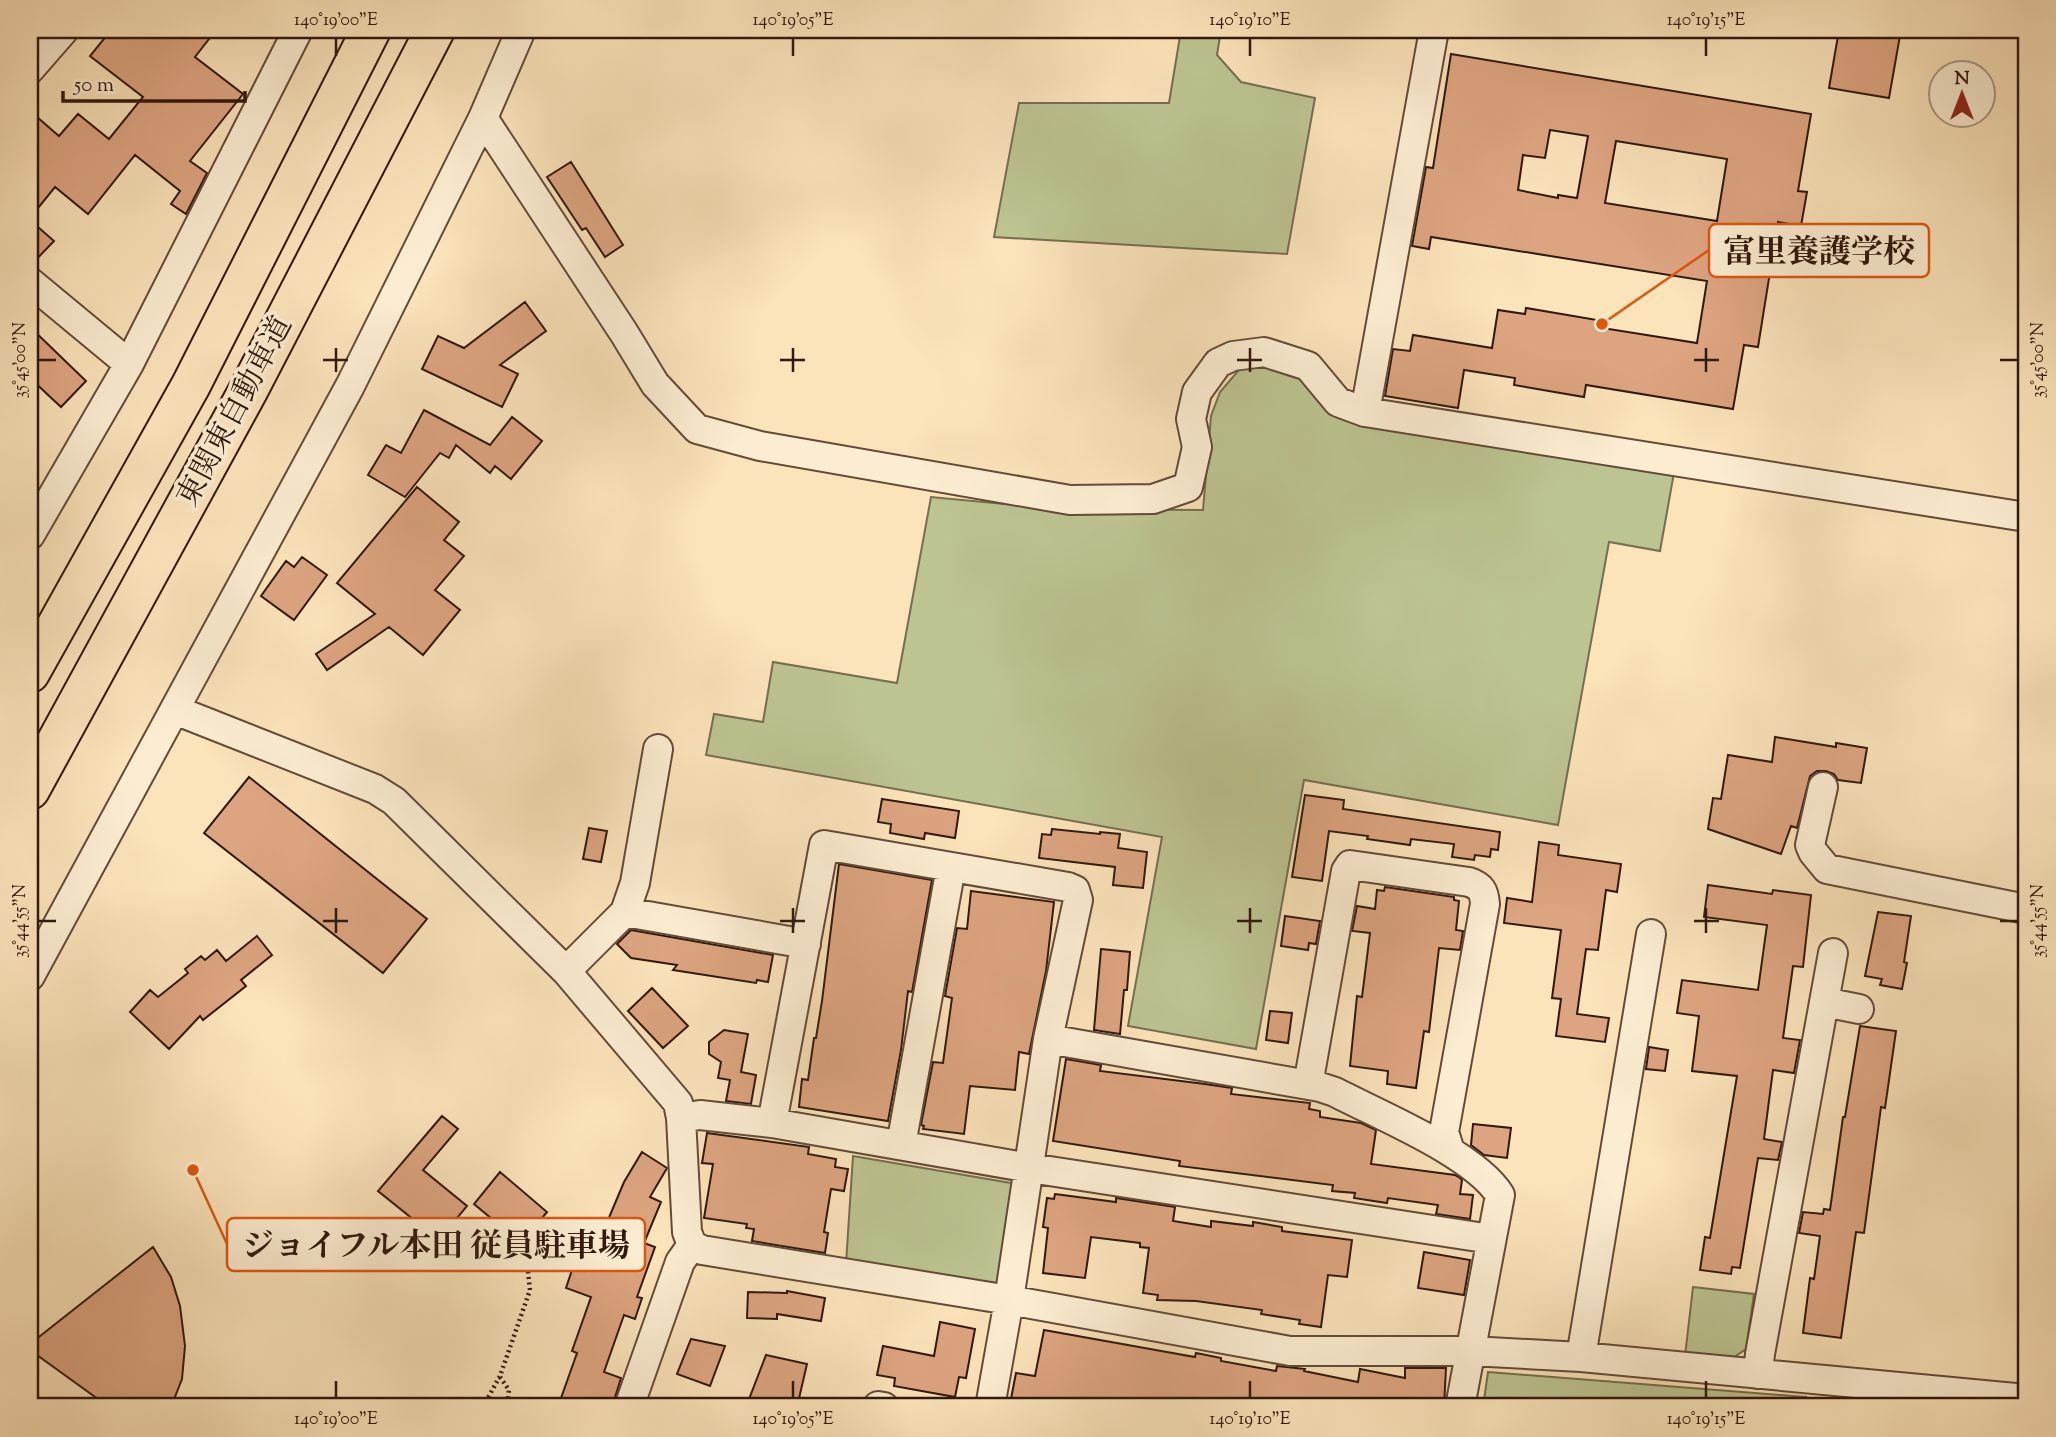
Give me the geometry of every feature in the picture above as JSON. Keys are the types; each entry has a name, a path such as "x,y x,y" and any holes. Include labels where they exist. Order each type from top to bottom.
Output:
{"highway":[{"name":"東関東自動車道","path":"30,673 191,385 371,30"},
{"name":"東関東自動車道","path":"30,804 36,779 249,389 435,30"}],"street":[{"path":"30,69 64,30"},
{"path":"30,535 129,364 298,30"},
{"path":"30,976 350,386 483,118 520,30"},
{"path":"1365,412 1434,30"},
{"path":"483,118 655,384 697,429 760,446 1070,500 1153,499 1188,487 1197,447 1191,419 1197,392 1217,363 1233,356 1264,352 1308,366 1338,402 1365,412 2026,517"},
{"path":"30,282 129,364"},
{"path":"175,709 375,789 394,801 566,971 678,1103 687,1232 692,1245 715,1254 1009,1300 1290,1351 1471,1351 1581,1357 2026,1399"},
{"path":"566,971 625,912 635,883 658,750"},
{"path":"1823,788 1810,845 1828,869 2026,909"},
{"path":"772,1123 824,845 1075,890 1078,900 1048,1039 1030,1168 990,1407"},
{"path":"1308,1085 1346,871 1350,865 1469,882 1479,886 1484,893 1485,904 1444,1132 1450,1151"},
{"path":"901,1145 951,867"},
{"path":"625,912 806,944"},
{"path":"1581,1357 1651,933"},
{"path":"1758,1374 1833,953"},
{"path":"1825,1002 1859,1009"},
{"path":"1048,1039 1335,1092 1450,1151 1495,1186 1500,1195 1461,1407"},
{"path":"681,1118 700,1115 772,1123 1030,1168 1491,1239"},
{"path":"629,1407 680,1262 692,1245"}],"path":[{"path":"483,1407 500,1376 530,1290 528,1272"},
{"path":"500,1376 509,1390 507,1407"}],"green space":[{"path":"1181,30 1221,30 1217,55 1241,82 1315,98 1287,254 994,237 1019,103 1169,103"},
{"path":"1244,364 1305,372 1336,413 1675,467 1660,551 1609,542 1558,825 1304,780 1256,1049 1128,1026 1162,837 706,755 714,714 763,722 773,662 897,683 931,497 1058,509 1203,510 1211,416 1220,392"},
{"path":"853,1156 1011,1183 1018,1190 1003,1287 846,1264"},
{"path":"1693,1287 1754,1294 1746,1349 1730,1360 1685,1356"},
{"path":"1488,1372 1806,1397 1805,1407 1483,1407"}],"building":[{"path":"111,30 216,30 195,57 243,94 190,161 207,173 186,214 171,204 180,191 135,155 88,214 55,187 30,218 30,111 59,136 78,114 109,139 143,97 90,56"},
{"path":"1839,30 1901,30 1889,98 1829,88"},
{"path":"1451,54 1811,114 1798,191 1807,192 1801,226 1778,222 1758,347 1744,345 1733,409 1586,385 1584,397 1514,385 1515,378 1464,370 1458,408 1385,396 1393,349 1410,351 1413,335 1492,348 1498,310 1525,314 1526,308 1597,320 1596,327 1697,343 1707,281 1431,237 1429,249 1412,246 1426,167 1433,168","holes":["1550,130 1588,136 1577,198 1558,195 1558,198 1518,190 1523,155 1545,158","1616,141 1727,159 1717,221 1605,203"]},
{"path":"571,162 623,245 605,257 586,228 582,230 547,177"},
{"path":"30,220 54,241 30,266"},
{"path":"525,302 546,331 500,365 518,374 502,407 422,369 438,336 464,348"},
{"path":"30,327 86,381 61,407 30,378"},
{"path":"424,410 490,445 512,417 542,441 511,479 495,466 490,473 456,445 449,458 440,453 405,497 368,475 386,445 401,453"},
{"path":"417,487 459,522 444,540 464,556 435,590 460,610 423,655 389,627 327,670 316,654 375,614 337,583"},
{"path":"302,557 327,575 294,620 261,596 286,561 294,567"},
{"path":"1775,737 1836,747 1836,743 1867,748 1861,783 1838,780 1834,774 1826,771 1817,771 1810,776 1797,828 1791,826 1781,854 1708,829 1713,798 1721,799 1728,755 1772,762"},
{"path":"249,777 427,919 383,973 204,833"},
{"path":"1305,795 1344,800 1343,809 1500,832 1498,850 1491,849 1490,857 1475,855 1474,860 1452,857 1454,844 1411,839 1410,845 1329,831 1322,881 1292,877"},
{"path":"882,799 959,811 955,838 925,833 924,839 890,833 891,824 878,822"},
{"path":"589,828 607,831 601,862 583,859"},
{"path":"1052,829 1120,834 1118,848 1147,852 1143,888 1113,885 1115,867 1039,858 1042,834 1051,835"},
{"path":"1539,842 1559,845 1558,855 1621,864 1617,892 1606,890 1598,950 1586,949 1577,1014 1609,1018 1605,1042 1556,1036 1561,999 1552,998 1561,930 1504,923 1507,898 1532,902"},
{"path":"839,864 932,880 912,992 908,991 888,1121 799,1107 802,1079 808,1080 816,1038"},
{"path":"1708,885 1772,894 1773,890 1811,895 1803,967 1793,966 1783,1038 1800,1040 1794,1073 1773,1070 1764,1139 1782,1142 1778,1160 1758,1158 1740,1268 1732,1267 1731,1274 1700,1270 1705,1237 1710,1238 1737,1076 1692,1071 1699,1016 1677,1013 1682,980 1758,990 1767,925 1704,917"},
{"path":"1385,887 1454,897 1454,900 1459,901 1456,930 1463,931 1460,950 1439,948 1429,1032 1424,1031 1416,1088 1387,1084 1388,1071 1350,1066 1357,996 1362,997 1370,933 1352,931 1357,906 1375,909 1377,890 1384,891"},
{"path":"971,891 1054,902 1046,971 1029,1054 1019,1052 1015,1090 970,1086 964,1134 923,1129 924,1126 921,1125 933,1062 943,1063 952,998 945,996 957,928 967,929"},
{"path":"1878,912 1911,916 1902,989 1880,985 1882,979 1865,976"},
{"path":"1285,916 1320,921 1316,944 1309,943 1308,950 1281,946"},
{"path":"631,930 773,955 768,982 757,980 756,983 673,970 677,965 631,958 617,944"},
{"path":"257,936 272,955 241,980 246,986 203,1020 200,1016 169,1049 130,1012 150,990 158,997 188,973 185,969 201,956 205,960 217,950 226,961"},
{"path":"1101,949 1130,952 1120,1034 1094,1030"},
{"path":"652,988 688,1026 663,1048 628,1011"},
{"path":"1270,1011 1292,1013 1288,1043 1266,1040"},
{"path":"1860,1026 1896,1031 1885,1108 1881,1107 1864,1233 1856,1232 1841,1338 1803,1333 1810,1278 1814,1279 1820,1236 1799,1233 1803,1212 1823,1214 1824,1209 1830,1210 1843,1117"},
{"path":"724,1030 748,1034 741,1072 756,1075 751,1104 726,1101 730,1080 718,1078 721,1062 709,1054 709,1042"},
{"path":"1649,1047 1668,1050 1665,1071 1646,1069"},
{"path":"1066,1059 1101,1065 1100,1071 1232,1088 1231,1094 1310,1103 1309,1109 1320,1111 1320,1117 1361,1123 1376,1130 1371,1164 1455,1175 1460,1178 1460,1194 1473,1195 1470,1219 1436,1214 1438,1205 1388,1198 1387,1203 1354,1198 1355,1193 1332,1191 1333,1185 1179,1166 1180,1161 1053,1141"},
{"path":"442,1116 458,1129 423,1170 467,1206 439,1240 378,1191"},
{"path":"1473,1124 1511,1128 1507,1158 1484,1155 1471,1145"},
{"path":"707,1133 809,1147 808,1154 836,1159 835,1167 848,1169 844,1191 831,1189 824,1232 828,1233 825,1253 752,1241 754,1229 746,1228 747,1224 704,1218 713,1164 702,1163"},
{"path":"642,1152 667,1168 650,1197 661,1202 644,1243 655,1247 637,1297 642,1298 635,1319 624,1315 604,1372 621,1378 612,1407 577,1407 560,1401 577,1353 572,1351 591,1297 566,1288 573,1267 584,1271 602,1218 608,1220 624,1182"},
{"path":"500,1172 547,1212 521,1243 474,1204"},
{"path":"1055,1194 1116,1202 1116,1198 1175,1207 1173,1221 1211,1227 1211,1221 1253,1226 1253,1222 1282,1227 1282,1231 1352,1240 1347,1277 1328,1275 1321,1327 1299,1324 1300,1320 1261,1314 1262,1310 1196,1301 1157,1300 1158,1295 1143,1293 1149,1248 1140,1247 1140,1243 1091,1237 1085,1278 1043,1273 1048,1228 1043,1227 1047,1198 1054,1199"},
{"path":"153,1247 171,1277 180,1306 185,1346 182,1379 171,1407 109,1407 30,1350 30,1344"},
{"path":"1424,1252 1470,1260 1464,1295 1418,1288"},
{"path":"787,1291 825,1298 821,1321 777,1314 777,1319 747,1318 748,1292"},
{"path":"940,1322 975,1329 966,1378 959,1377 955,1397 894,1386 895,1378 877,1375 883,1346 934,1356"},
{"path":"1044,1330 1195,1357 1196,1353 1221,1358 1221,1361 1276,1371 1277,1366 1305,1369 1304,1371 1358,1382 1360,1369 1405,1378 1405,1368 1446,1368 1444,1407 1302,1407 1264,1400 1263,1407 1024,1407 1010,1404 1016,1373 1035,1376"},
{"path":"691,1339 725,1346 710,1386 677,1374"},
{"path":"766,1355 807,1364 797,1407 746,1407"}],"place":[{"name":"富里養護学校","path":"1602,324"},
{"name":"ジョイフル本田 従員駐車場","path":"193,1170"}]}
